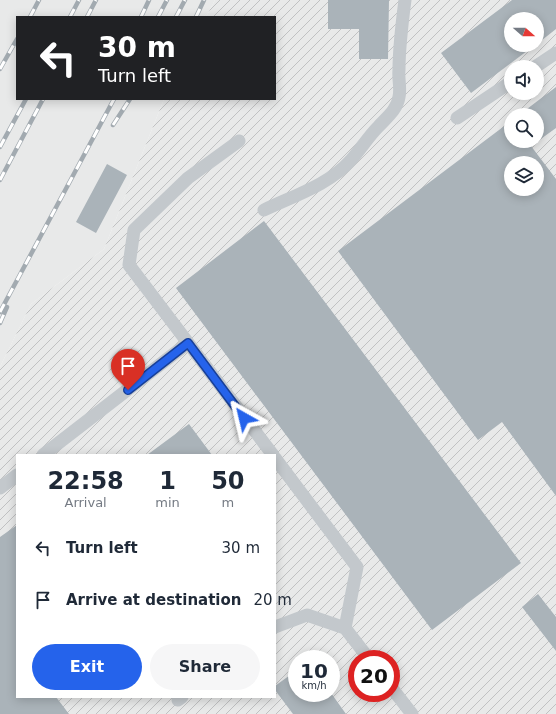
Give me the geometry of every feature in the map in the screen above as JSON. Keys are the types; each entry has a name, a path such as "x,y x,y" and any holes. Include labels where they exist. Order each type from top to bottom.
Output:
{"lane":[{"path":"264,210 323,182 340,170 350,161 396,107 400,88 398,72 400,37 405,0"},
{"path":"544,61 556,53"},
{"path":"457,118 504,87"},
{"path":"239,141 188,178 134,230 129,265 272,454"},
{"path":"44,454 188,343"},
{"path":"276,459 357,567 345,628"},
{"path":"0,488 16,476"},
{"path":"276,627 307,614 345,628 362,650"},
{"path":"400,699 412,714"}],"shaded area":[{"path":"0,0 215,0 207,16 16,16 16,100 164,100 104,249 31,304 0,367"},
{"path":"215,0 556,0 556,714 0,714 0,367 31,304 104,249 164,100 276,100 276,16 207,16"}],"building":[{"path":"328,0 389,0 388,59 359,59 359,29 328,29"},
{"path":"512,0 556,0 556,29 544,38 544,12 504,12 504,52 526,52 515,60 504,60 504,68 471,93 441,53"},
{"path":"556,87 556,128 544,137 544,108 528,108 539,100 544,100 544,96"},
{"path":"504,126 504,148 533,148 539,156 504,156 504,196 544,196 544,163 556,179 556,496 502,422 478,440 338,251"},
{"path":"107,164 127,175 96,233 76,222"},
{"path":"264,221 521,563 432,630 176,288"},
{"path":"189,424 211,454 148,454"},
{"path":"16,526 16,698 57,698 69,714 0,714 0,537"},
{"path":"538,594 556,617 556,651 522,607"},
{"path":"288,677 288,702 337,702 346,714 293,714 276,691 276,685"}],"railway":[{"path":"31,16 39,0"},
{"path":"71,16 79,0"},
{"path":"88,16 96,0"},
{"path":"141,16 149,0"},
{"path":"159,16 167,0"},
{"path":"177,16 185,0"},
{"path":"196,16 204,0"},
{"path":"0,69 16,41"},
{"path":"0,147 25,100"},
{"path":"0,180 42,100"},
{"path":"0,312 113,100"},
{"path":"113,125 129,100"},
{"path":"0,323 7,307"}],"route":[{"path":"128,390 188,343 244,418"}]}
